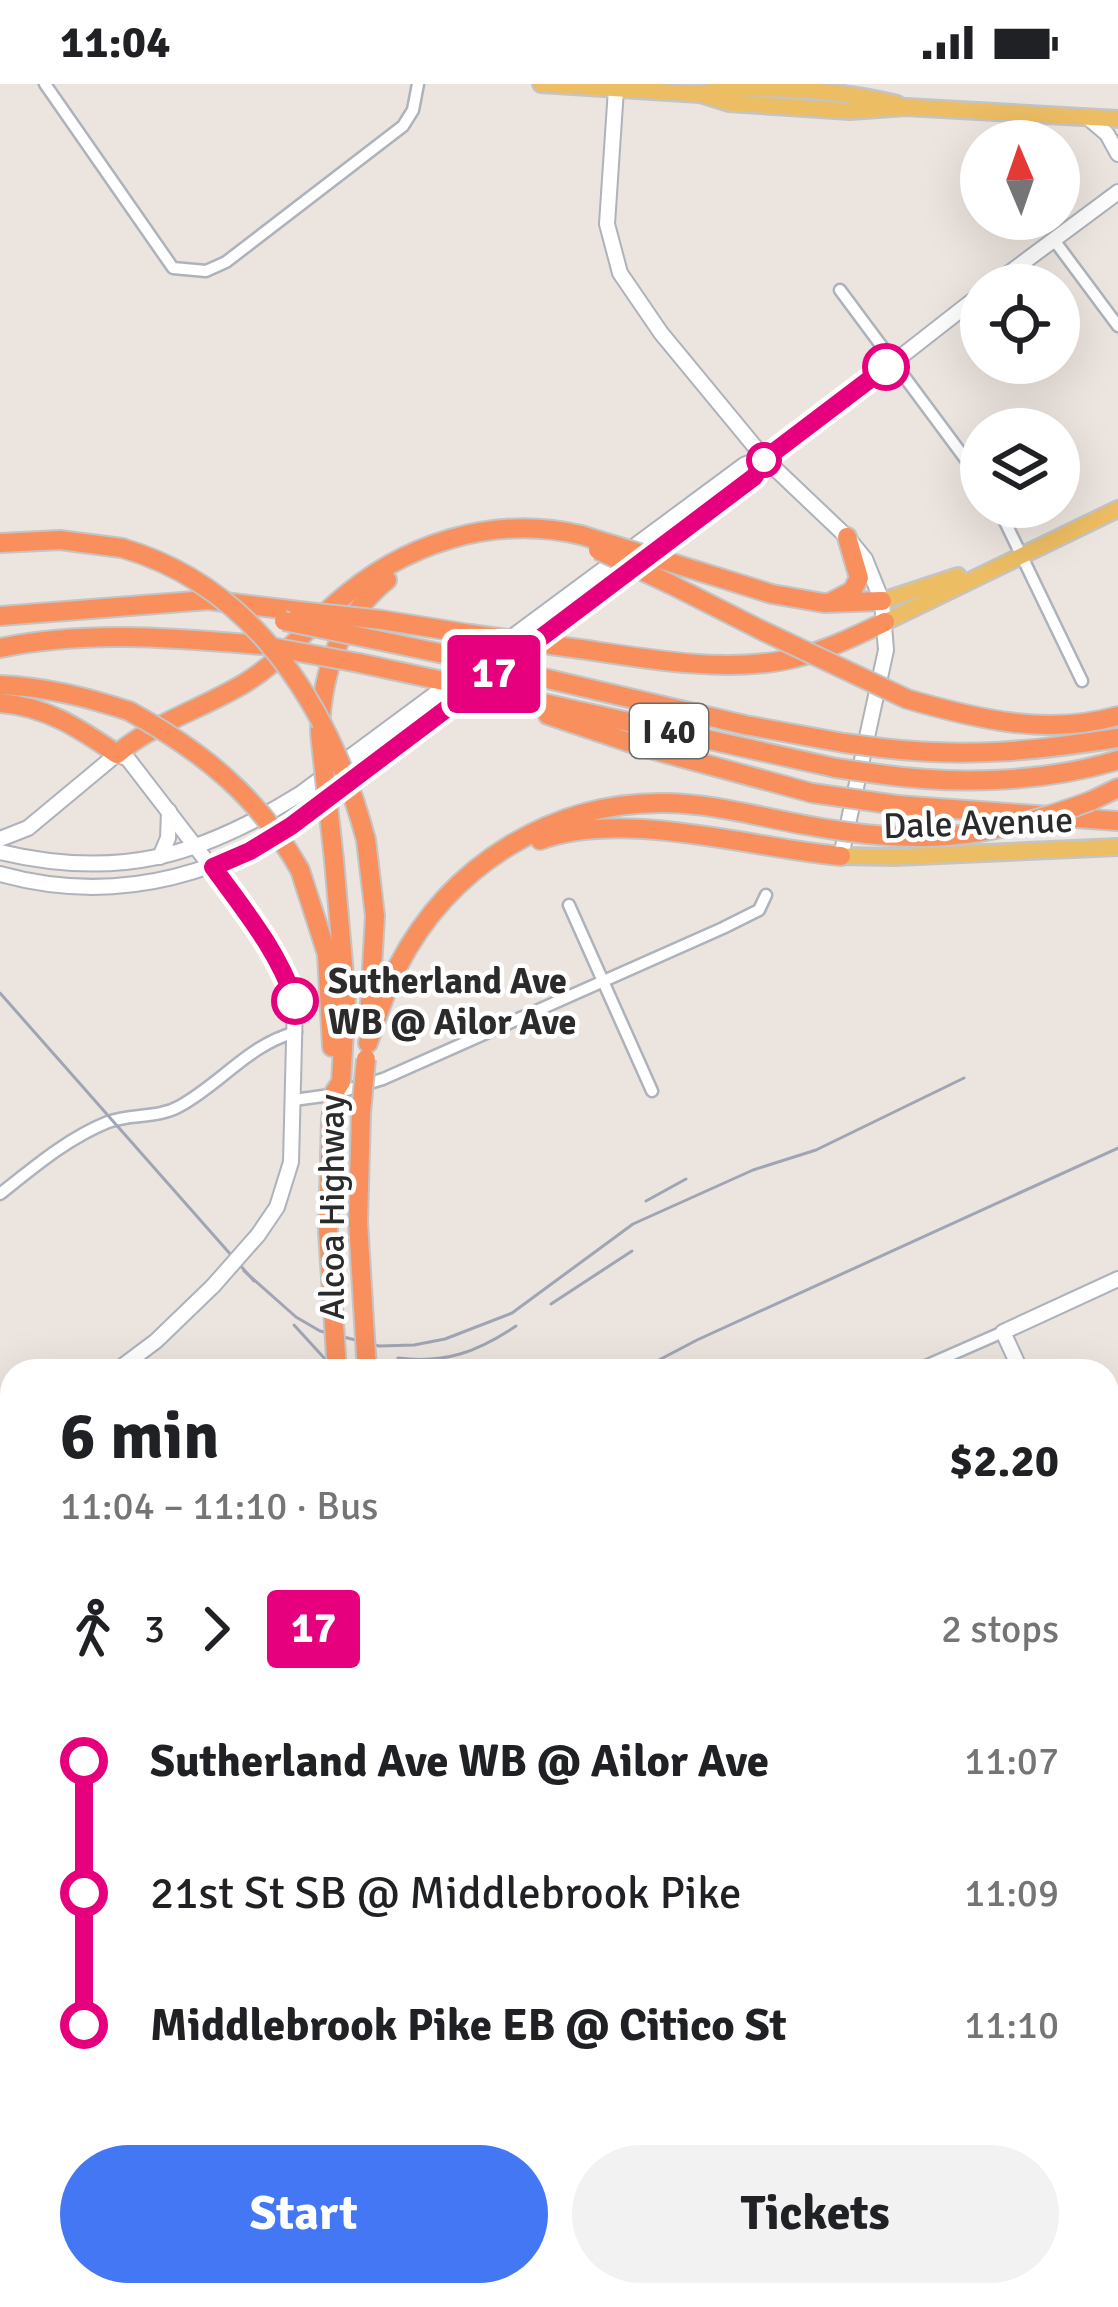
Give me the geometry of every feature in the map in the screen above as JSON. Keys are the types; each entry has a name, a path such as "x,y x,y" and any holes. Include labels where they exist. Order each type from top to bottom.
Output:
{"highway":[{"path":"0,703 22,704 61,719 89,732 117,754 140,734 246,682 338,602 395,560 484,530 534,529 578,538 772,594 824,603 882,601"},
{"path":"824,603 842,599 859,578 847,537"},
{"path":"578,538 907,699 1009,723 1065,725 1118,716"},
{"path":"0,543 60,539 122,548 192,577 235,609 283,659 335,748 366,840 375,916 367,1051"},
{"path":"337,1065 346,998 320,733 325,684 348,621 370,594 428,547"},
{"name":"I 40","path":"0,616 167,605 291,616 367,638 745,725 931,754 1012,754 1118,738"},
{"path":"291,616 382,620 558,646 738,665 840,644 885,622"},
{"path":"0,648 109,636 260,645 448,682 646,748 812,793 897,806 1118,820"},
{"path":"0,685 81,695 129,711 179,738 224,772 278,831 300,870 327,954 337,1065"},
{"name":"I 40","path":"500,696 836,768 928,781 1024,778 1118,760"},
{"path":"367,1051 398,965 437,906 485,862 555,822 635,803 698,805 862,836 943,839 1012,828 1118,788"},
{"path":"485,862 550,836 608,827 841,856"},
{"name":"Alcoa Highway","path":"366,1359 358,1222 367,1051"},
{"name":"Alcoa Highway","path":"336,1359 328,1231 334,1093 341,1082 337,1065"}],"main road":[{"path":"541,84 700,94 729,88 866,96 906,106 1118,119"},
{"path":"616,86 608,224 620,273 661,333 766,458 847,537 865,560 882,601 882,674 841,856"},
{"path":"1087,117 1108,134 1118,154"},
{"path":"1080,220 1114,196 1118,178"},
{"path":"1021,264 1053,240"},
{"path":"0,856 104,864 196,848 243,829 300,794 744,465 766,458 960,310"},
{"path":"0,874 65,887 112,889 160,883 250,851 309,813 754,477 766,458"},
{"path":"885,622 1118,509"},
{"path":"882,601 1018,557"},
{"path":"0,839 28,829 117,754 128,759 265,937 295,1002 288,1175 277,1208 213,1286 132,1359"},
{"path":"160,857 168,838 169,811"},
{"name":"Dale Avenue","path":"841,856 1118,847"},
{"path":"1015,1359 1003,1332 1118,1279"}],"street":[{"path":"45,84 173,268 195,271 226,262 403,126 418,84"},
{"path":"1055,240 1118,326"},
{"path":"840,290 960,451"},
{"path":"1006,528 1082,681"},
{"path":"294,1100 370,1084 759,910 766,895"},
{"path":"569,905 652,1091"},
{"path":"0,1194 86,1132 113,1120 167,1113 257,1047 296,1032"},
{"path":"941,1359 1003,1332"}],"railway":[{"path":"0,993 254,1281"},
{"path":"244,1271 296,1317 320,1331 379,1346 445,1339 512,1313 633,1224 753,1170 816,1150 964,1078"},
{"path":"661,1359 1118,1148"},
{"path":"646,1201 686,1179"},
{"path":"551,1304 632,1251"},
{"path":"294,1325 325,1359"},
{"path":"398,1358 460,1354 516,1326"}],"bus line":[{"name":"17","path":"295,1001 265,937 213,867 291,826 754,477 766,458 886,367"}],"place":[{"name":"Sutherland Ave WB @ Ailor Ave","path":"295,1001"}]}
